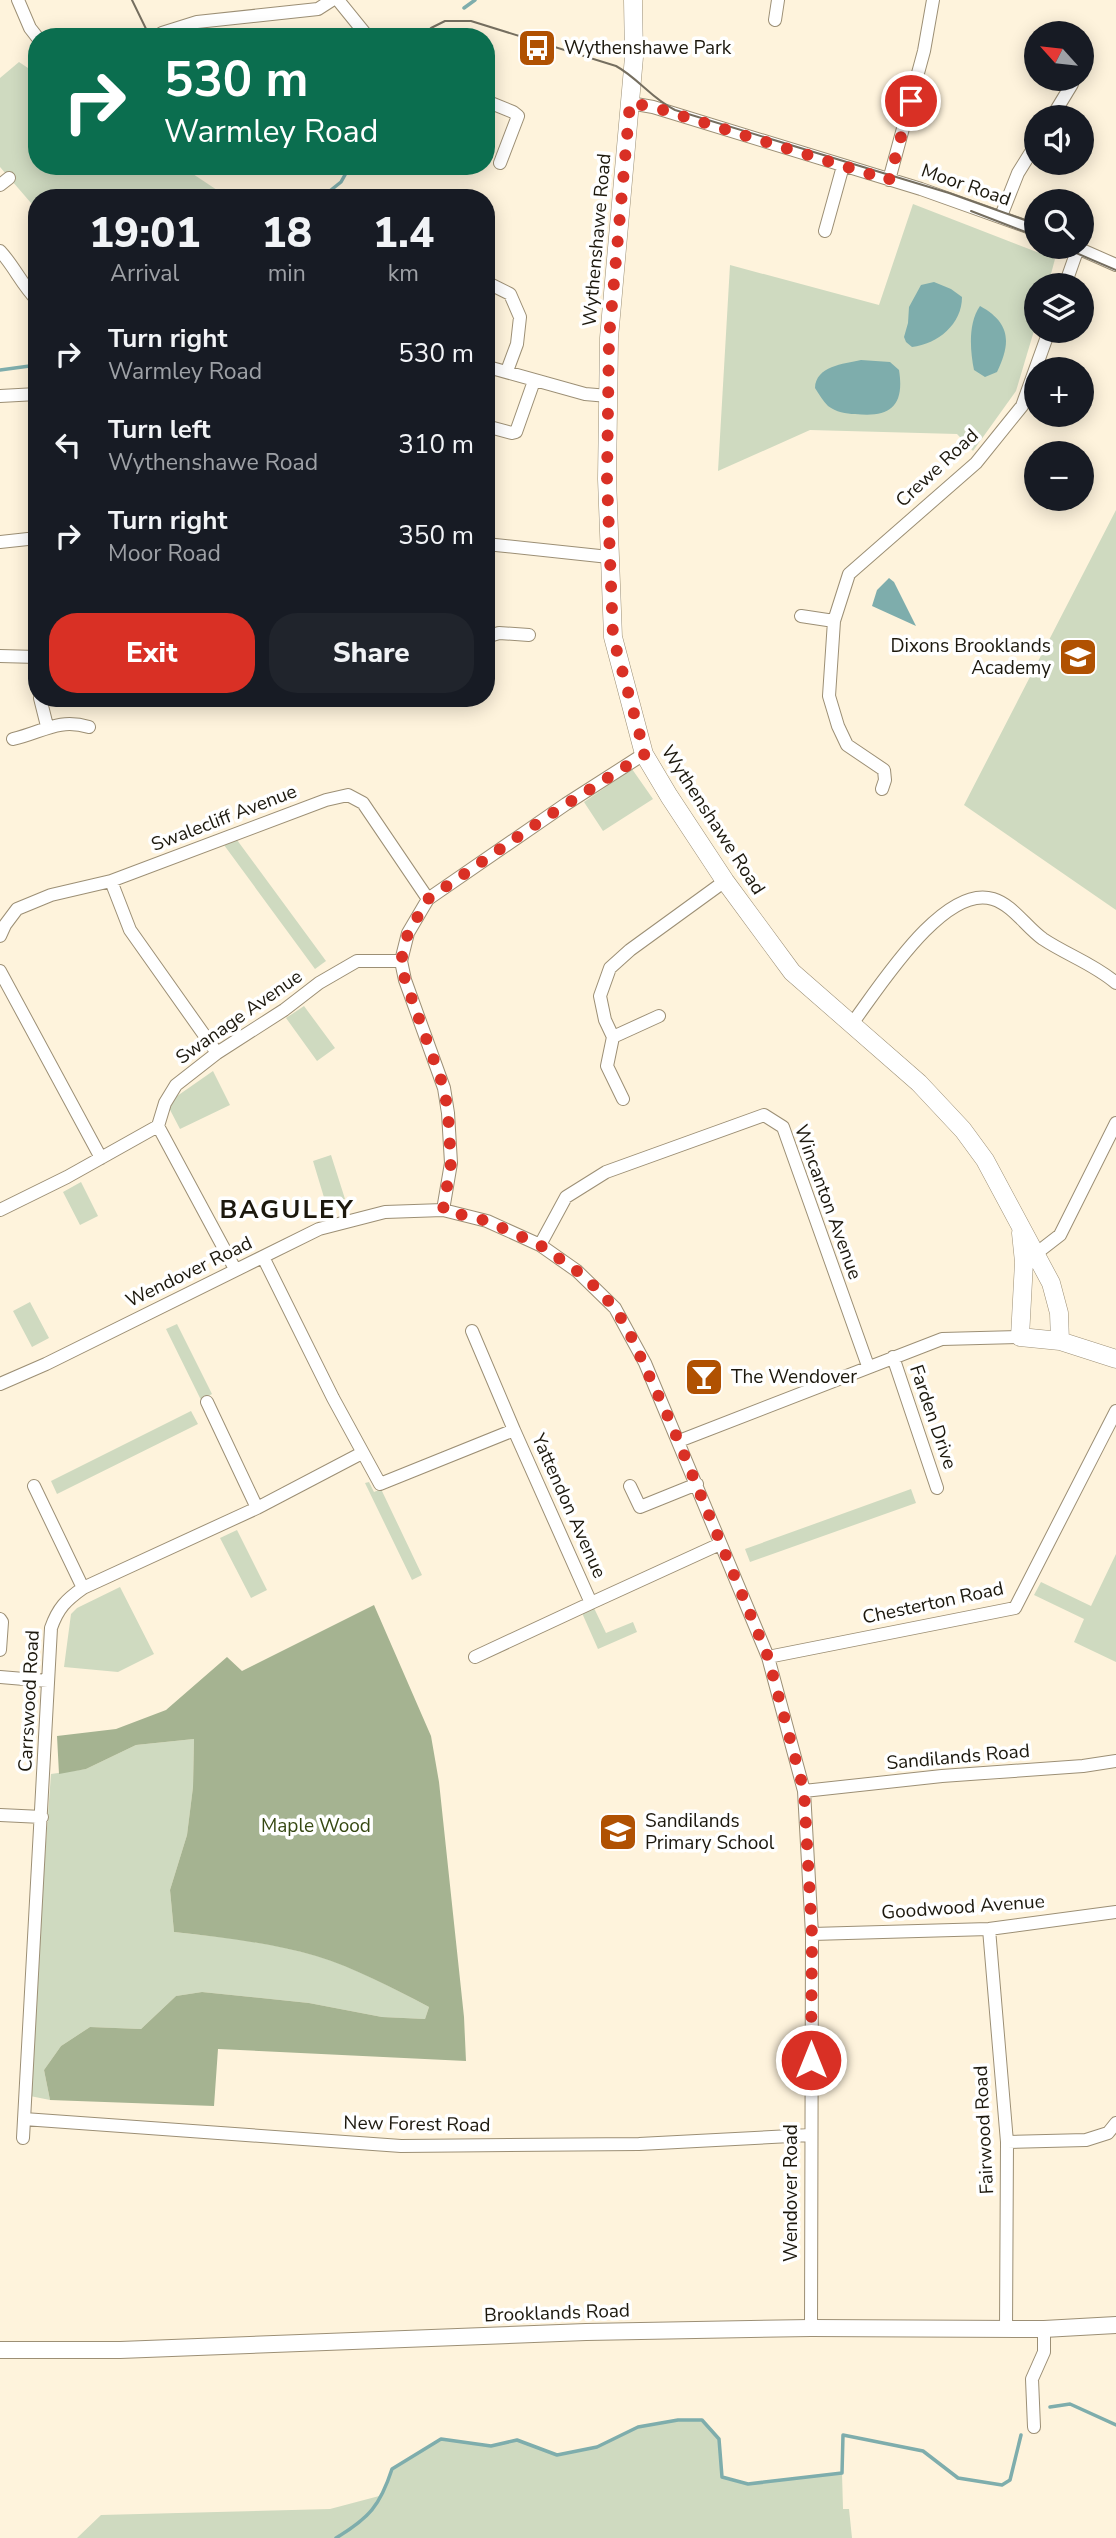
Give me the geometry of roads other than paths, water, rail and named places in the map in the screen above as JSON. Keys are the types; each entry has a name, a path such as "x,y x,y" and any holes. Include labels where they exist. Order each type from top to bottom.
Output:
{"main road":[{"name":"Wythenshawe Road","path":"633,0 634,46 630,103 609,338 609,557 613,637 645,754 669,796 726,881 792,972 919,1083 963,1130 994,1176 1020,1226 1031,1258 1051,1283 1059,1313 1060,1340"},
{"path":"1031,1258 1020,1337 1060,1340 1116,1359"}],"street":[{"path":"18,0 30,28"},
{"path":"178,28 268,7 318,9 332,0"},
{"path":"338,0 361,28"},
{"path":"775,20 778,0"},
{"path":"889,180 924,51 933,0"},
{"name":"Moor Road","path":"630,103 653,107 889,180 1024,225"},
{"path":"495,105 518,116 500,163"},
{"path":"1001,216 1024,163"},
{"path":"825,231 843,166"},
{"path":"0,251 28,291"},
{"path":"1094,255 1116,265"},
{"path":"495,286 510,294 520,317 517,344 507,371"},
{"name":"Crewe Road","path":"882,789 884,769 846,745 829,696 834,621 849,574 976,463 1022,406 1045,343"},
{"path":"495,368 584,394 608,396"},
{"path":"495,428 516,432 534,380"},
{"path":"0,396 28,394"},
{"path":"0,542 28,539"},
{"path":"495,545 609,557"},
{"path":"801,617 834,621"},
{"path":"495,634 529,635"},
{"path":"0,656 28,657"},
{"path":"42,707 47,726"},
{"path":"13,739 34,734 47,726 76,723 89,727"},
{"path":"443,1210 451,1163 448,1113 444,1088 405,980 401,961 408,933 428,899 491,854 645,754"},
{"name":"Swalecliff Avenue","path":"0,936 18,909 51,895 111,881 326,800 348,795 363,803 428,899"},
{"path":"111,881 130,930 216,1053"},
{"path":"623,1098 607,1066 613,1037 605,1020 600,996 610,968 630,950 726,881"},
{"path":"851,1025 934,920 964,901 981,897 1006,905 1032,931 1093,965 1116,983"},
{"name":"Swanage Avenue","path":"158,1126 165,1102 176,1085 216,1053 284,1010 319,983 357,961 401,961"},
{"path":"0,971 6,994 101,1158"},
{"path":"613,1037 659,1016"},
{"name":"Wincanton Avenue","path":"540,1245 566,1198 606,1172 764,1115 783,1127 868,1366"},
{"path":"1031,1258 1060,1235 1116,1124"},
{"path":"0,1210 158,1126 235,1269"},
{"name":"Wendover Road","path":"0,1384 161,1308 319,1228 385,1212 443,1210 487,1221 540,1245 577,1271 615,1308 645,1363 768,1657 804,1791 812,1934 811,2328"},
{"name":"Yattendon Avenue","path":"263,1257 380,1485 514,1430 591,1603 720,1544"},
{"path":"472,1331 514,1430"},
{"path":"679,1441 942,1339 1020,1337"},
{"name":"Farden Drive","path":"892,1357 937,1488"},
{"path":"207,1402 257,1508"},
{"name":"Chesterton Road","path":"768,1657 1015,1608 1116,1411"},
{"name":"Carrswood Road","path":"23,2138 51,1628 57,1612 65,1601 83,1588 257,1508 362,1453"},
{"path":"629,1486 639,1507 697,1484"},
{"path":"34,1486 83,1588"},
{"path":"475,1657 591,1603"},
{"path":"0,1619 0,1650"},
{"path":"0,1677 48,1681"},
{"name":"Sandilands Road","path":"804,1791 1116,1761"},
{"path":"0,1815 42,1817"},
{"name":"Goodwood Avenue","path":"812,1934 989,1929 1116,1912"},
{"name":"Fairwood Road","path":"989,1929 1007,2142 1006,2330"},
{"name":"New Forest Road","path":"24,2119 401,2146 639,2144 810,2135"},
{"path":"1007,2142 1086,2140 1108,2133 1116,2123"},
{"name":"Brooklands Road","path":"0,2350 120,2350 586,2332 811,2328 1006,2330 1116,2325"},
{"path":"1034,2427 1032,2379 1044,2352 1044,2329"}],"water":[{"path":"934,282 962,297 958,316 939,337 912,347 904,337 909,307 921,285"},
{"path":"980,306 998,319 1003,327 1006,343 997,372 985,377 974,370 972,354 973,320"},
{"path":"861,360 890,362 899,370 897,401 885,412 867,415 838,411 828,406 815,388 820,375 825,371"},
{"path":"889,578 894,582 916,626 872,606 877,590"}],"waterway":[{"path":"464,8 475,0"},
{"path":"332,189 345,175"},
{"path":"0,370 28,366"},
{"path":"1050,2407 1070,2404 1116,2425"},
{"path":"336,2538 372,2510 383,2493 392,2469 441,2439 491,2446 517,2440 557,2455 597,2447 638,2427 678,2420 702,2420 719,2439 722,2477 748,2484 842,2473 843,2435 923,2451 958,2478 1002,2485 1010,2480 1021,2435"}],"tram line":[{"path":"132,0 146,28"},
{"path":"431,28 445,21 471,21 494,28"},
{"path":"495,28 616,66 675,110 949,193 1024,220"},
{"path":"971,211 1024,231"},
{"path":"1090,259 1116,270"}],"place":[{"name":"Wythenshawe Park","path":"537,48"},
{"name":"Dixons Brooklands Academy","path":"1078,657"},
{"name":"The Wendover","path":"704,1377"},
{"name":"Sandilands Primary School","path":"618,1832"}],"district":[{"name":"BAGULEY","path":"287,1209"}],"park label":[{"name":"Maple Wood","path":"316,1826"}]}
